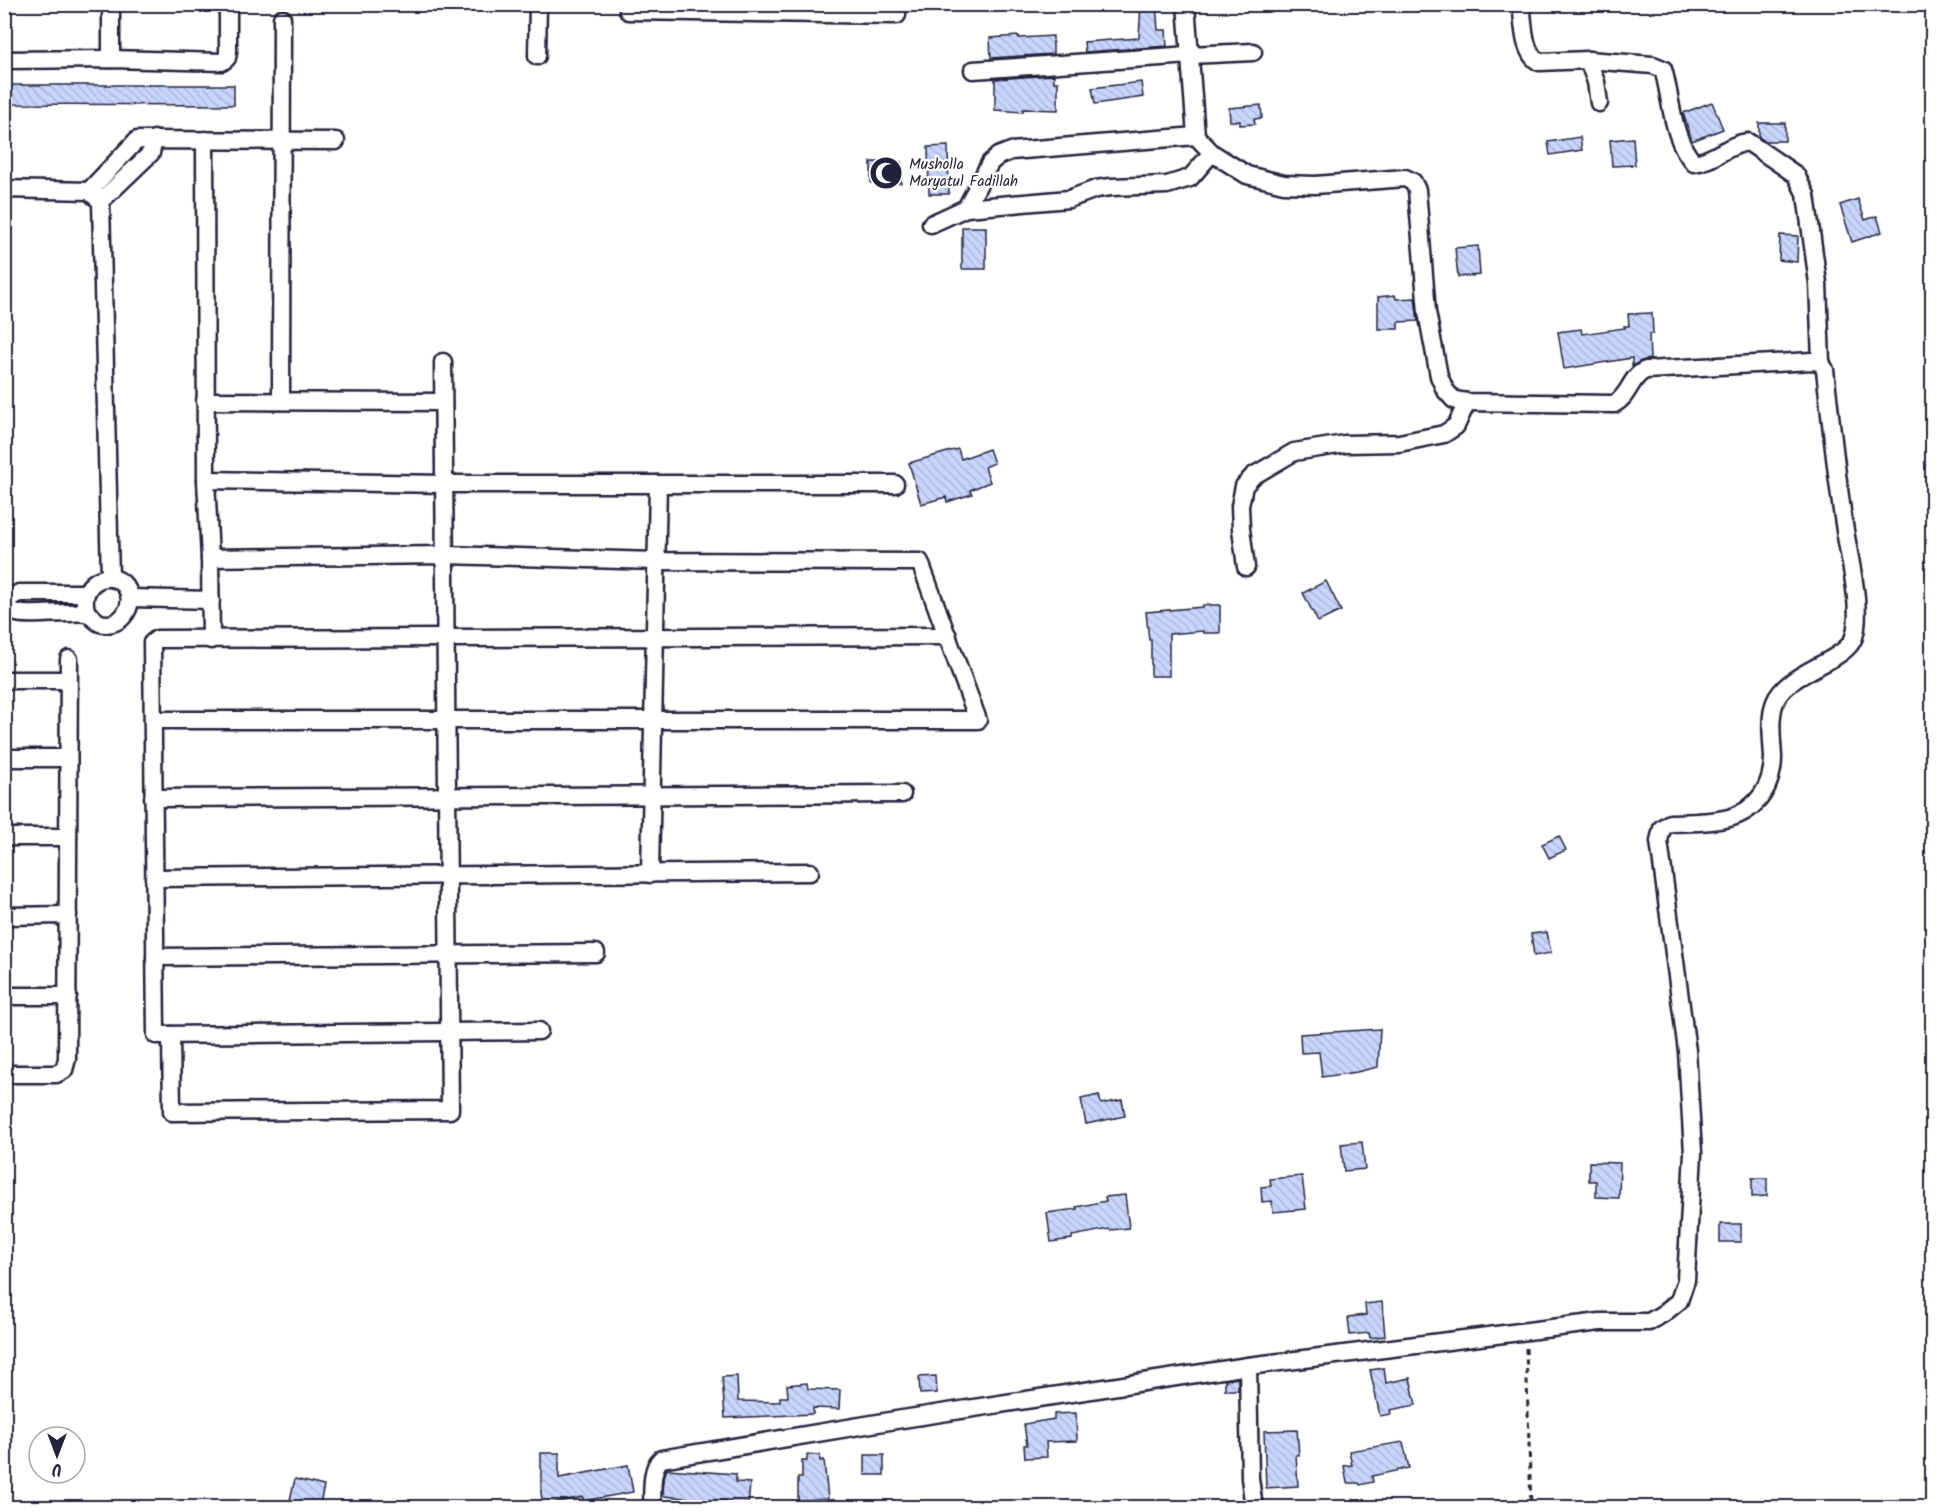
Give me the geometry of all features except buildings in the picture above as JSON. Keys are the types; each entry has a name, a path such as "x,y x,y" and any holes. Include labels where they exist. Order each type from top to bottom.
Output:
{"street":[{"path":"111,4 111,59"},
{"path":"537,56 538,4"},
{"path":"628,4 628,11 897,15 897,4"},
{"path":"1186,4 1196,136 1212,153 1247,175 1284,184 1315,185 1405,178 1413,182 1417,190 1427,312 1439,376 1445,390 1454,400 1614,404 1625,395 1638,373 1646,370 1812,361 1821,363"},
{"path":"652,1508 656,1464 661,1460 896,1420 1248,1366 1600,1322 1649,1322 1679,1301 1686,1280 1693,1152 1687,1051 1659,841 1662,828 1670,823 1728,818 1752,806 1763,794 1771,779 1772,710 1776,698 1807,671 1847,649 1854,638 1855,591 1825,370 1821,363 1818,283 1806,195 1796,175 1748,142 1739,142 1706,160 1694,163 1678,134 1663,69 1653,65 1588,60 1539,62 1534,59 1527,47 1521,4"},
{"path":"4,60 111,59 222,62 227,58 228,52 228,13"},
{"path":"281,401 282,18"},
{"path":"974,69 1252,52"},
{"path":"1588,60 1596,82 1599,104"},
{"path":"966,208 990,163 998,156 1011,151 1196,136"},
{"path":"110,578 95,196 137,140 336,141"},
{"path":"205,140 205,401 211,640"},
{"path":"931,224 966,208 1069,199 1096,189 1111,187 1174,184 1190,178 1212,153"},
{"path":"4,189 95,196"},
{"path":"171,1035 172,1112 450,1110 443,363"},
{"path":"205,401 443,402"},
{"path":"1246,567 1240,506 1244,486 1253,476 1294,452 1345,444 1399,443 1444,434 1456,426 1467,402"},
{"path":"206,480 445,484 895,484"},
{"path":"650,874 658,484"},
{"path":"153,720 978,720 920,562 656,561 445,555 210,558"},
{"path":"110,578 124,584 131,598 127,614 115,623 99,623 87,613 84,603 85,593 94,581 110,578"},
{"path":"4,601 19,593 85,593"},
{"path":"131,598 211,600"},
{"path":"4,606 17,613 87,613"},
{"path":"539,1031 156,1035 152,643 157,639 948,636"},
{"path":"4,1074 56,1074 64,1070 67,1059 69,658"},
{"path":"4,680 68,680"},
{"path":"4,758 68,758"},
{"path":"153,798 902,794"},
{"path":"4,837 68,837"},
{"path":"154,878 810,872"},
{"path":"4,916 68,915"},
{"path":"155,957 596,953"},
{"path":"4,996 68,996"},
{"path":"1248,1366 1250,1478 1254,1508"}],"path":[{"path":"1526,1331 1531,1508"}],"place":[{"name":"Musholla Maryatul Fadillah","path":"886,173"}]}
